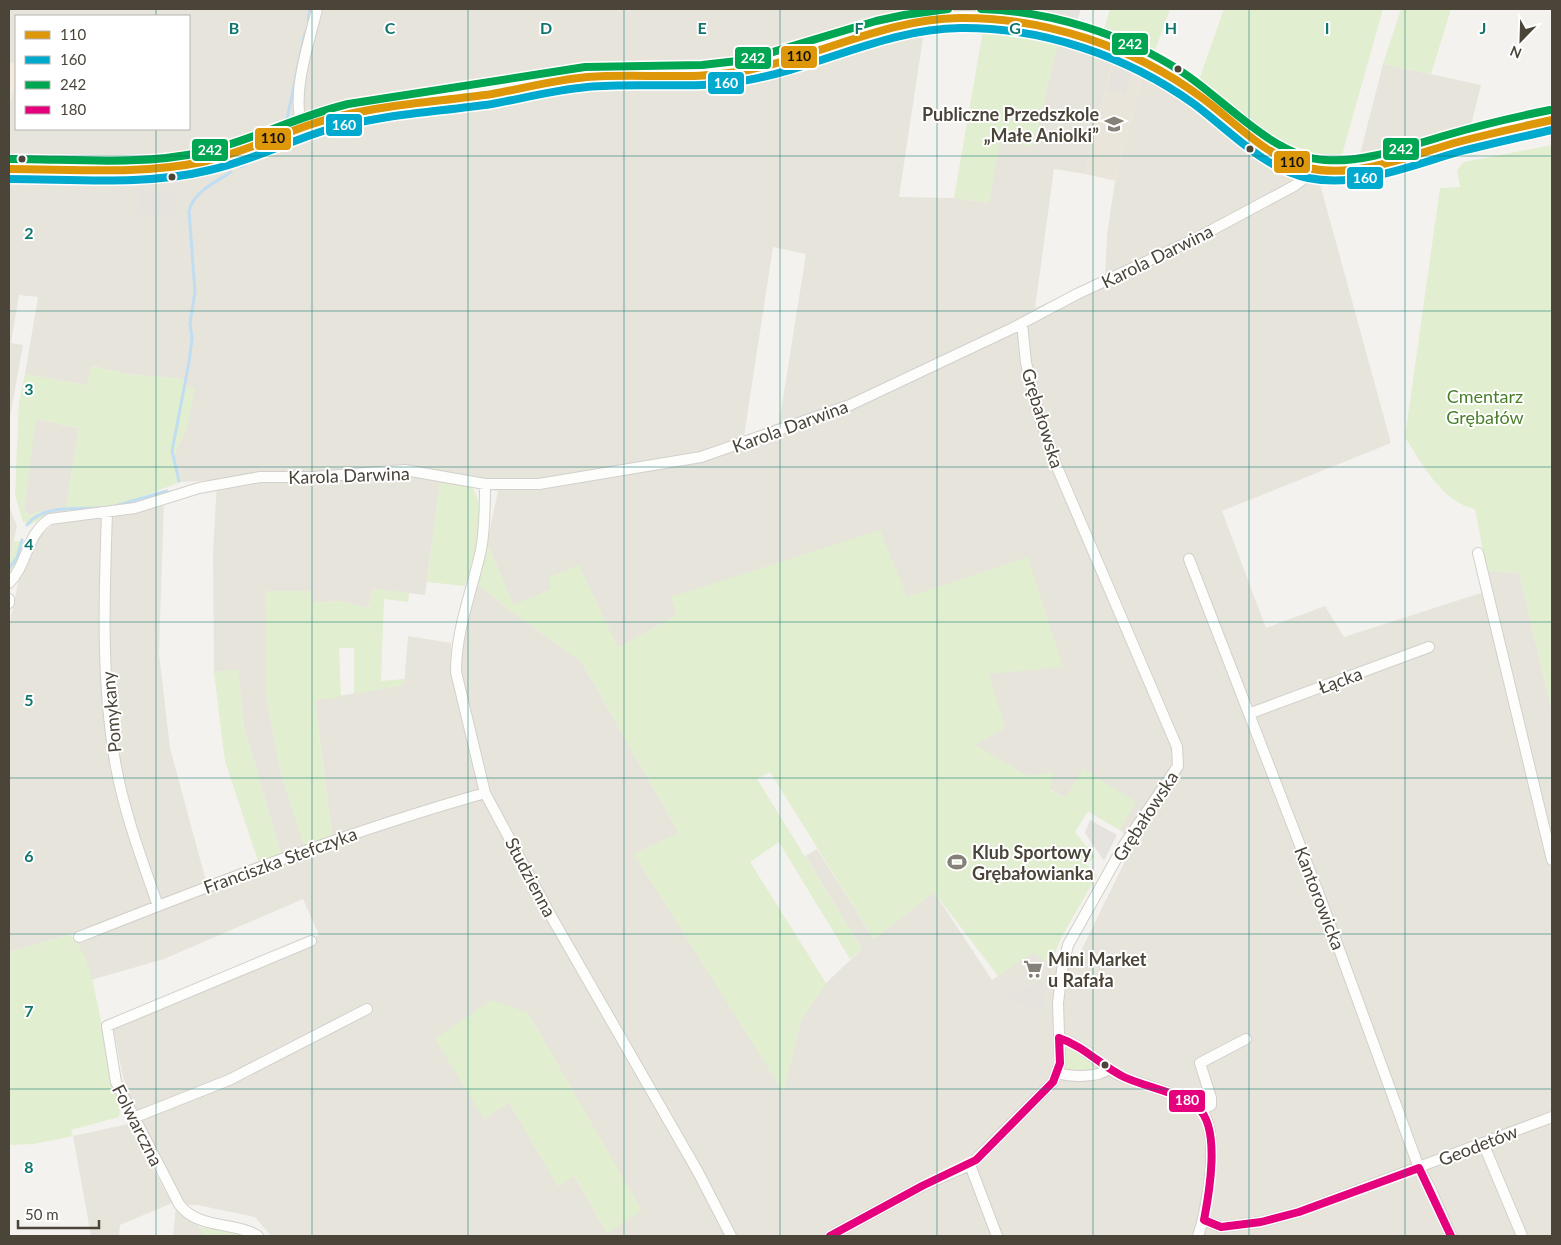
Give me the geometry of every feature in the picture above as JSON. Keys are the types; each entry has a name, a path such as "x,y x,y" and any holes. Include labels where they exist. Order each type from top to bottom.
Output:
{"street":[{"path":"302,127 299,96 303,68 317,9"},
{"path":"9,169 181,166 231,153 302,127 350,113 500,92 587,76 630,74 693,76 735,72 775,63 836,42 916,22 964,18 990,19 1037,27 1080,37 1126,53 1174,77 1262,144 1295,164 1309,168 1336,171 1375,165 1513,128 1552,120"},
{"name":"Karola Darwina","path":"9,583 16,576 40,526 50,519 135,508 199,488 260,477 320,477 405,470 485,484 539,484 701,458 850,406 1022,323 1077,294 1195,239 1294,186 1302,180 1309,168"},
{"name":"Grębałowska","path":"1022,323 1026,363 1039,415 1057,467 1178,747 1178,766 1124,845 1068,945 1062,970 1058,1003 1058,1073"},
{"name":"Studzienna","path":"485,484 483,538 463,614 456,655 456,672 485,793 551,916 698,1172 731,1236"},
{"name":"Pomykany","path":"106,513 104,622 111,733 126,808 158,906"},
{"path":"1478,553 1552,860"},
{"name":"Kantorowicka","path":"1189,559 1251,713 1324,906 1418,1168 1431,1190 1451,1236"},
{"name":"Łącka","path":"1251,713 1429,647"},
{"name":"Franciszka Stefczyka","path":"79,937 389,821 485,793"},
{"name":"Folwarczna","path":"258,1236 245,1230 199,1219 183,1210 133,1118 113,1075 107,1026 311,941"},
{"path":"133,1118 229,1080 367,1009"},
{"path":"1059,1038 1075,1045 1108,1069 1186,1101 1201,1110 1208,1126 1210,1146 1209,1194 1204,1220 1198,1236"},
{"path":"1201,1110 1211,1105 1211,1098 1200,1063 1246,1039"},
{"path":"830,1236 922,1186 970,1165 1049,1087 1058,1073 1069,1075 1100,1074 1108,1069"},
{"name":"Geodetów","path":"1204,1220 1221,1227 1260,1222 1299,1212 1552,1117"},
{"path":"1483,1143 1522,1236"},
{"path":"970,1165 997,1236"}],"shaded area":[{"path":"9,9 942,9 927,11 899,197 954,198 989,203 999,141 1033,146 1058,43 1113,59 1085,174 1054,169 1035,308 1105,278 1107,235 1115,181 1143,73 1320,184 1391,443 1222,511 1266,628 1325,606 1344,637 1484,592 1487,571 1519,573 1552,711 1552,1236 271,1236 255,1217 197,1205 185,1205 129,1107 113,1027 319,935 303,899 164,959 91,980 77,941 111,923 9,952 9,627 19,578 41,535 56,522 112,516 164,503 159,653 170,748 206,881 281,854 244,727 238,670 214,672 213,553 217,480 181,482 174,455 187,428 184,379 126,374 92,366 87,385 25,374 38,297 19,295 11,343 23,345 10,417 9,478","holes":["773,247 806,254 779,423 744,436","440,483 498,491 487,543 514,606 551,589 618,648 677,615 671,597 907,597 988,674 1005,728 974,745 1120,830 1134,843 1074,965 1051,964 1033,952 992,980 934,892 874,939 817,849 805,856 862,949 826,983 801,1020 783,1091 634,854 679,833 581,661 512,612 477,584 466,615 459,657 490,788 476,791 480,786 451,675 451,643 408,636 404,685 315,700 332,836 304,845 281,773 266,696 311,591 312,603 341,601 368,608 373,589 425,595","528,1013 641,1210 607,1233 574,1175 558,1186 509,1102 484,1119"]},
{"path":"1035,9 1081,9 1076,25 1033,14"},
{"name":"Publiczne Przedszkole „Małe Aniolki”","path":"1113,59 1143,73 1115,181 1085,174"},
{"path":"9,62 15,64 15,84 9,107"},
{"path":"1383,64 1481,85 1471,125 1391,148 1360,154"},
{"path":"1114,66 1132,71 1125,94 1107,89"},
{"path":"139,191 176,192 174,217 138,214"},
{"path":"35,419 79,428 65,514 42,518 39,511 29,516 24,510"},
{"path":"9,506 17,526 9,563"},
{"path":"1090,820 1117,835 1104,861 1085,833"},
{"path":"1044,982 1044,1012 1003,996"},
{"path":"128,1124 172,1203 120,1225 119,1236 91,1236 73,1136"},
{"path":"176,1206 184,1217 200,1227 205,1236 173,1236"}],"green space":[{"path":"1110,9 1170,9 1154,53 1103,33"},
{"path":"1224,9 1383,9 1342,155 1360,154 1360,159 1336,161 1313,158 1292,150 1272,139 1253,125 1199,80"},
{"path":"1401,9 1451,9 1431,74 1383,64"},
{"path":"983,30 1058,43 1033,147 1000,141 989,203 954,198"},
{"name":"Cmentarz Grębałów","path":"1552,145 1552,710 1519,573 1487,571 1475,509 1453,499 1434,481 1405,437 1440,188 1460,187 1457,170 1464,162"},
{"path":"91,366 126,374 184,379 183,387 195,388 187,428 174,455 181,482 106,510 65,514 79,428 36,419 24,510 29,516 39,511 42,518 30,525 23,522 15,495 19,402 25,374 87,385"},
{"path":"440,483 472,487 480,510 479,536 465,586 427,582"},
{"path":"880,530 907,597 1028,557 1063,667 989,674 1005,728 975,745 1027,776 1054,772 1050,790 1065,798 1083,769 1136,802 1120,830 1088,811 1075,832 1095,857 1086,864 1097,875 1061,938 1051,964 1033,953 998,976 934,892 874,939 770,772 757,779 862,949 850,959 779,842 750,862 826,983 801,1020 783,1092 634,854 679,833 581,661 512,612 477,584 487,543 514,605 551,589 548,578 579,565 618,648 677,615 671,597"},
{"path":"14,541 26,542 9,579 9,563"},
{"path":"373,589 409,593 408,602 384,599 381,681 404,679 404,685 354,694 354,648 339,648 341,697 315,700 332,837 304,846 281,773 266,696 265,591 312,591 312,603 341,601 368,608"},
{"path":"238,669 244,727 281,854 258,861 225,761 214,672"},
{"path":"70,935 79,946 87,962 93,982 112,1084 119,1104 119,1117 71,1130 73,1136 34,1144 9,1145 9,952"},
{"path":"491,1000 528,1013 642,1211 607,1233 575,1176 558,1187 509,1102 484,1119 435,1039"},
{"path":"1067,1047 1096,1067 1096,1069 1066,1070 1065,1049"},
{"path":"200,1227 246,1236 205,1236"}],"waterway":[{"path":"308,20 310,9"},
{"path":"261,135 284,124 287,119 305,33"},
{"path":"228,148 253,139"},
{"path":"241,167 272,151 281,142"},
{"path":"179,481 172,451 189,362 192,338 190,323 195,292 189,211 201,193 212,183 231,172"},
{"path":"115,506 167,491"},
{"path":"27,525 41,514 50,511 99,508"},
{"path":"9,568 17,558 22,540"}],"transit line":[{"name":"242","path":"9,159 131,160 179,156 222,147 311,115 348,104 585,67 702,65 746,60 876,21 948,9"},
{"name":"242","path":"981,9 1033,14 1060,20 1086,27 1136,46 1160,58 1198,83 1268,138 1287,149 1325,160 1356,159 1371,156 1511,118 1550,110"},
{"name":"110","path":"9,169 130,170 178,166 229,155 309,125 358,112 492,94 587,77 688,76 748,70 775,64 879,31 932,20 959,18 991,19 1055,29 1087,38 1117,50 1147,63 1175,79 1265,147 1293,163 1308,168 1327,171 1365,168 1403,159 1458,142 1552,120"},
{"name":"160","path":"9,179 135,180 185,175 237,163 317,133 361,122 492,104 587,87 708,85 748,80 801,67 879,41 933,30 960,28 991,29 1052,39 1112,59 1168,87 1194,104 1262,157 1292,173 1308,178 1327,180 1365,178 1493,143 1552,130"},
{"name":"180","path":"1059,1038 1076,1046 1124,1077 1173,1094 1198,1108 1205,1117 1209,1130 1212,1162 1204,1220 1221,1227 1261,1222 1299,1212 1419,1168 1451,1236"},
{"name":"180","path":"830,1236 922,1186 976,1160 1053,1082 1060,1063 1059,1038"}],"place":[{"name":"Publiczne Przedszkole „Małe Aniolki”","path":"1114,124"},
{"name":"Klub Sportowy Grębałowianka","path":"957,862"},
{"name":"Mini Market u Rafała","path":"1033,969"}]}
